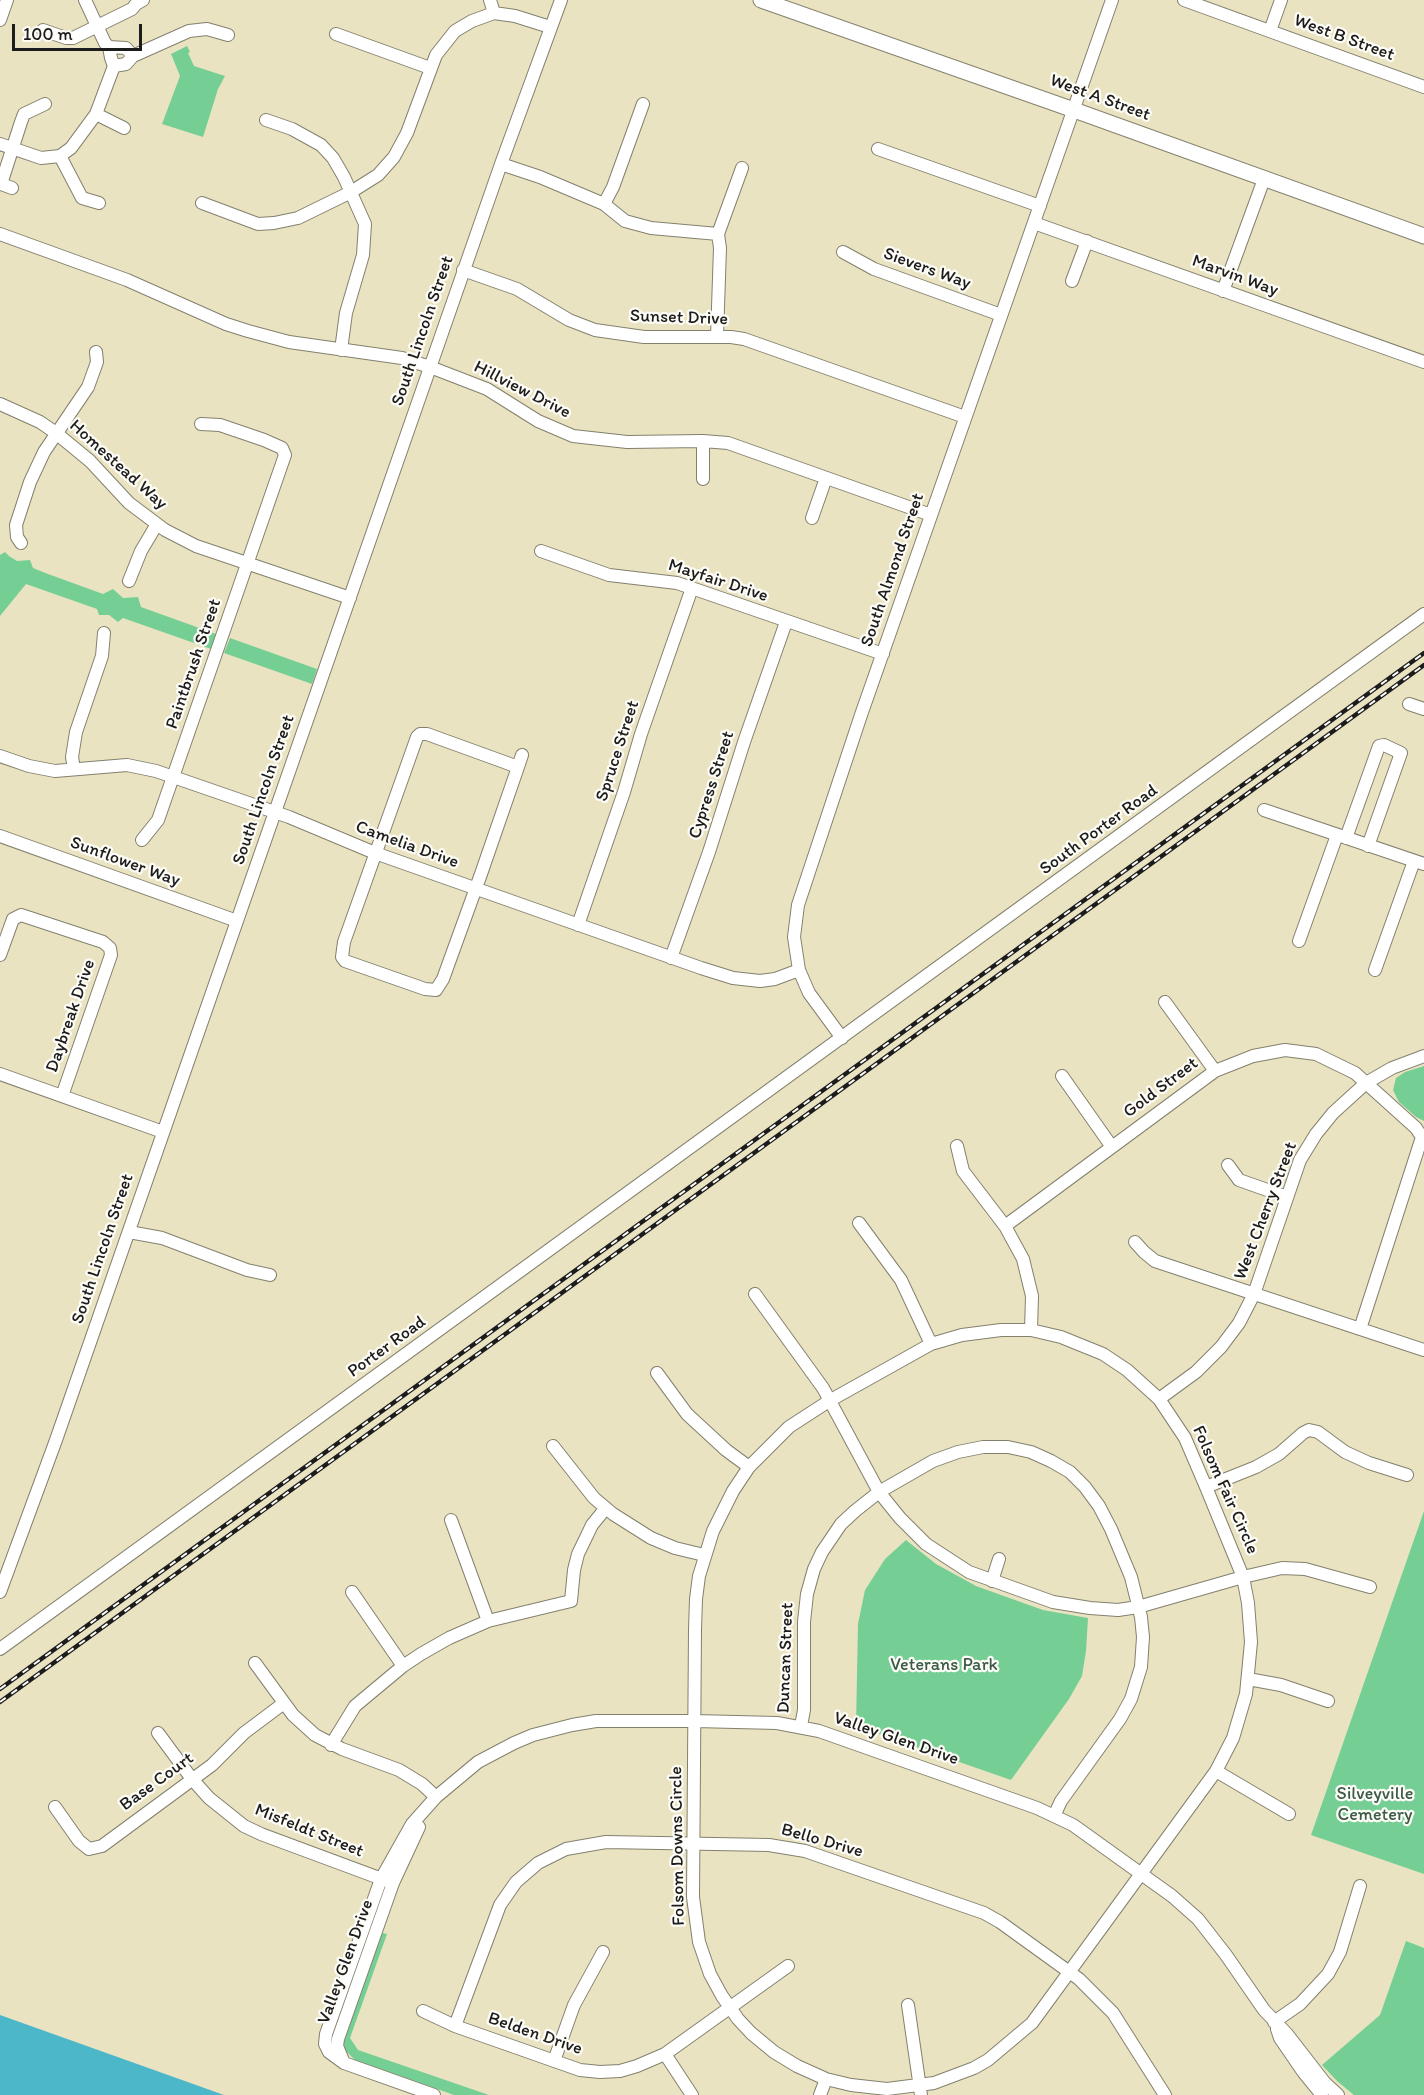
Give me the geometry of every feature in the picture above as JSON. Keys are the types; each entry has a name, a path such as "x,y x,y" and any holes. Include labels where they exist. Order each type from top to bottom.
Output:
{"main road":[{"name":"West A Street","path":"761,0 1424,236"}],"street":[{"path":"0,20 7,0"},
{"path":"0,144 41,158 60,156 71,148 96,114 114,66 109,47 85,0"},
{"path":"43,30 66,38 73,38 132,9 142,0"},
{"path":"490,0 495,13"},
{"name":"South Lincoln Street","path":"0,1592 129,1232 501,164 561,0"},
{"name":"South Almond Street","path":"842,1038 809,993 799,970 794,937 798,905 834,792 1112,0"},
{"name":"West B Street","path":"1184,0 1423,84"},
{"path":"1270,31 1281,0"},
{"path":"202,203 258,224 274,223 298,218 351,192 378,175 394,157 406,133 436,55 455,31 472,21 495,13 515,16 550,27"},
{"path":"114,66 126,64 133,56 189,31 207,29 228,35"},
{"path":"336,34 430,68"},
{"path":"109,47 126,48 133,56"},
{"path":"12,188 1,184 24,114 45,104"},
{"path":"604,204 613,187 643,104"},
{"path":"96,114 124,128"},
{"path":"266,120 292,129 321,145 333,158 365,224 363,255 346,313 341,350"},
{"path":"878,149 1040,206"},
{"path":"60,156 82,198 99,203"},
{"path":"501,164 540,177 604,204 625,220 651,228 718,234"},
{"path":"717,337 720,248 718,234 742,168"},
{"path":"1223,291 1264,178"},
{"name":"Marvin Way","path":"1034,222 1424,362"},
{"name":"Hillview Drive","path":"0,234 128,280 226,324 289,342 402,358 430,367 487,389 538,421 573,436 627,442 728,442 931,515"},
{"path":"1072,281 1087,241"},
{"name":"Sievers Way","path":"843,252 874,269 1001,315"},
{"name":"Sunset Drive","path":"464,270 517,289 569,320 595,330 644,337 731,337 760,344 965,417"},
{"path":"21,543 17,537 16,525 34,471 56,433 88,387 97,362 96,352"},
{"name":"Homestead Way","path":"0,404 40,422 56,433 90,461 129,503 157,524 196,546 350,598"},
{"name":"Paintbrush Street","path":"142,840 158,820 284,460 285,452 276,445 229,427 201,424"},
{"path":"703,479 704,441"},
{"path":"812,518 826,478"},
{"path":"129,581 141,551 157,524"},
{"name":"Mayfair Drive","path":"541,551 609,575 662,580 692,588 883,654"},
{"name":"Spruce Street","path":"578,925 692,588"},
{"name":"South Porter Road","path":"795,1073 1424,614"},
{"name":"Cypress Street","path":"671,958 786,622"},
{"path":"74,769 72,757 76,732 102,656 104,633"},
{"path":"1408,704 1424,709"},
{"path":"420,734 435,736 520,761 443,979 436,990 424,989 353,964 342,957 344,942 375,853 415,741 420,734"},
{"path":"1299,941 1379,747 1384,745 1401,753 1368,846"},
{"name":"Camelia Drive","path":"0,756 55,771 127,765 142,767 275,812 375,853 717,974 746,980 775,979 799,970"},
{"path":"1264,810 1419,863 1375,970"},
{"name":"Sunflower Way","path":"0,836 237,921"},
{"name":"Daybreak Drive","path":"0,955 15,916 27,916 103,942 110,948 111,955 62,1096"},
{"path":"1165,1002 1215,1071"},
{"name":"Gold Street","path":"1005,1226 1215,1071 1253,1056 1285,1050 1316,1054 1344,1066 1366,1083 1416,1128 1422,1137 1360,1329"},
{"name":"West Cherry Street","path":"1159,1400 1196,1372 1221,1347 1239,1323 1254,1294 1300,1160 1316,1134 1333,1113 1366,1083 1392,1068 1424,1056"},
{"name":"Porter Road","path":"0,1649 795,1073"},
{"path":"0,1074 163,1132"},
{"path":"1062,1076 1112,1147"},
{"path":"957,1146 963,1171 1005,1226 1023,1259 1032,1296 1031,1330"},
{"path":"1228,1166 1239,1180 1287,1197"},
{"path":"859,1223 902,1280 931,1344"},
{"path":"129,1232 162,1239 247,1270 270,1275"},
{"path":"1135,1242 1155,1261 1424,1350"},
{"path":"755,1294 812,1370 879,1492 912,1532 931,1549 969,1572 1064,1605 1118,1610 1282,1568 1305,1569 1370,1587"},
{"name":"Folsom Fair Circle","path":"694,1721 696,1599 704,1555 722,1510 749,1467 789,1427 829,1401 931,1344 962,1335 1001,1330 1031,1330 1061,1337 1103,1354 1127,1370 1159,1400 1185,1438 1243,1577 1250,1623 1248,1679 1239,1721 1216,1771 1142,1875"},
{"path":"657,1373 693,1420 749,1467"},
{"path":"1206,1487 1218,1484 1272,1458 1309,1430 1318,1432 1345,1452 1369,1463 1407,1475"},
{"path":"553,1446 581,1483 605,1509 651,1538 675,1548 704,1555"},
{"name":"Duncan Street","path":"801,1726 804,1710 806,1605 814,1569 829,1539 841,1524 879,1492 933,1461 958,1452 983,1447 1008,1447 1031,1452 1070,1472 1099,1506 1111,1528 1131,1577 1143,1628 1141,1667 1131,1700 1061,1801 1054,1816"},
{"path":"331,1745 355,1706 403,1666 449,1638 488,1621 571,1601 578,1554 592,1525 605,1509"},
{"path":"451,1520 488,1621"},
{"path":"992,1581 999,1559"},
{"path":"351,1592 403,1666"},
{"path":"255,1663 293,1715 315,1735 331,1745 399,1770 422,1784 436,1797"},
{"path":"1248,1679 1281,1685 1328,1701"},
{"name":"Base Court","path":"55,1807 79,1841 89,1849 102,1846 212,1765 244,1733 284,1703"},
{"name":"Valley Glen Drive","path":"345,2063 329,2052 325,2044 326,2034 381,1878 412,1824 436,1797 478,1762 533,1735 596,1721 777,1723 801,1726 830,1735 1037,1808 1073,1826 1181,1904 1198,1919 1210,1932 1264,2010 1287,2034 1319,2091 1338,2095"},
{"name":"Folsom Downs Circle","path":"694,1721 693,1897 699,1942 710,1974 730,2008 751,2033 774,2052 797,2066 826,2079 851,2085 921,2090 974,2068 1004,2049 1032,2023 1142,1875"},
{"name":"Misfeldt Street","path":"158,1733 209,1798 244,1826 270,1838 393,1883"},
{"path":"1216,1771 1288,1814"},
{"name":"Valley Glen Drive","path":"345,2063 337,2046 338,2038 393,1883 417,1830 436,1797"},
{"name":"Bello Drive","path":"455,2026 500,1905 526,1871 551,1855 566,1849 606,1842 769,1845 805,1851 984,1913 1000,1922 1070,1972 1113,2013 1165,2095"},
{"path":"1274,2022 1300,2004 1328,1974 1340,1952 1360,1886"},
{"path":"554,2061 574,2005 603,1952"},
{"name":"Belden Drive","path":"423,2011 455,2026 580,2070 620,2071 665,2054 788,1966"},
{"path":"908,2005 921,2090"},
{"path":"665,2054 692,2095"},
{"path":"345,2063 434,2095"},
{"path":"820,2095 826,2079"}],"green space":[{"path":"187,46 194,66 225,76 218,89 203,137 162,124 180,76 171,54"},
{"path":"5,552 17,561 30,560 33,568 103,594 113,589 123,598 138,597 141,607 216,634 211,649 123,618 118,622 109,615 99,615 97,609 26,584 0,616 0,555"},
{"path":"230,638 317,669 312,684 224,653"},
{"path":"1424,1066 1424,1121 1399,1102 1393,1090 1396,1078 1405,1072"},
{"name":"Silveyville Cemetery","path":"1424,1511 1424,1874 1311,1835"},
{"name":"Veterans Park","path":"906,1540 936,1564 976,1586 1043,1610 1088,1618 1082,1676 1069,1699 1011,1780 856,1726 858,1624 865,1590 885,1559"},
{"path":"382,1933 387,1934 350,2038 358,2050 489,2095 454,2095 355,2060 345,2050 343,2038 378,1938"},
{"path":"1406,1941 1424,1948 1424,2095 1354,2095 1322,2065 1380,2015"}],"water":[{"path":"0,2015 224,2095 0,2095"}],"railway":[{"path":"0,1689 1424,653"},
{"path":"0,1702 1424,665"}]}
